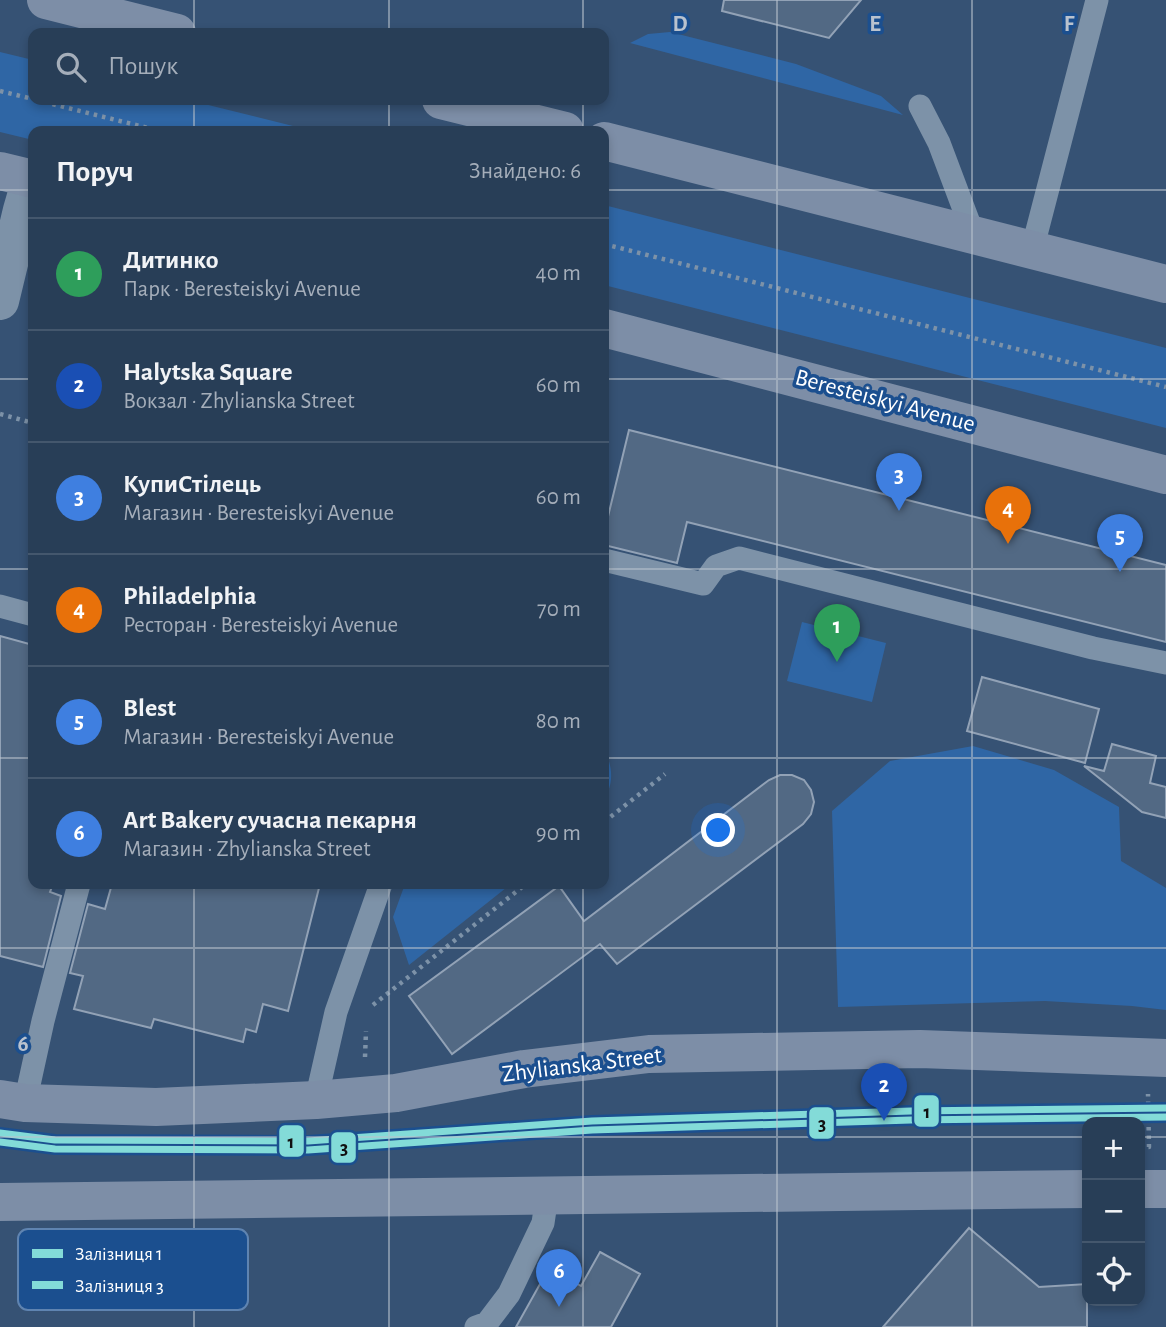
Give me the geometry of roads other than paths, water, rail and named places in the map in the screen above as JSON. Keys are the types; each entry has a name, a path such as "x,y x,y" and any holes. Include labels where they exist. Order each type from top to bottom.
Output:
{"main road":[{"path":"46,0 157,28"},
{"path":"488,105 507,107 553,126"},
{"path":"609,142 1166,284"},
{"name":"Beresteiskyi Avenue","path":"609,329 1166,475"},
{"name":"Zhylianska Street","path":"13,1101 156,1107 316,1100 396,1093 524,1069 649,1054 920,1049 1157,1069"},
{"path":"1,1203 1082,1189"},
{"path":"1145,1189 1166,1189"}],"street":[{"path":"0,301 22,210 22,176"}],"lane":[{"path":"1032,250 1097,0"},
{"path":"920,106 939,143 974,236"},
{"path":"609,561 703,584 716,566 739,558 1093,648 1166,663"},
{"path":"0,606 28,614"},
{"path":"13,1101 43,1021 78,889"},
{"path":"316,1100 336,1012 379,889"},
{"path":"476,1327 487,1323 509,1294 543,1223 547,1196"}],"rail line":[{"name":"1","path":"0,1133 55,1140 308,1141 592,1121 911,1111 1166,1108"},
{"name":"3","path":"0,1142 55,1149 308,1150 592,1130 911,1120 1166,1117"}],"place":[{"name":"КупиСтілець","path":"899,511"},
{"name":"Philadelphia","path":"1008,544"},
{"name":"Blest","path":"1120,572"},
{"name":"Дитинко","path":"837,662"},
{"name":"Halytska Square","path":"884,1121"},
{"name":"Art Bakery сучасна пекарня","path":"559,1307"}]}
